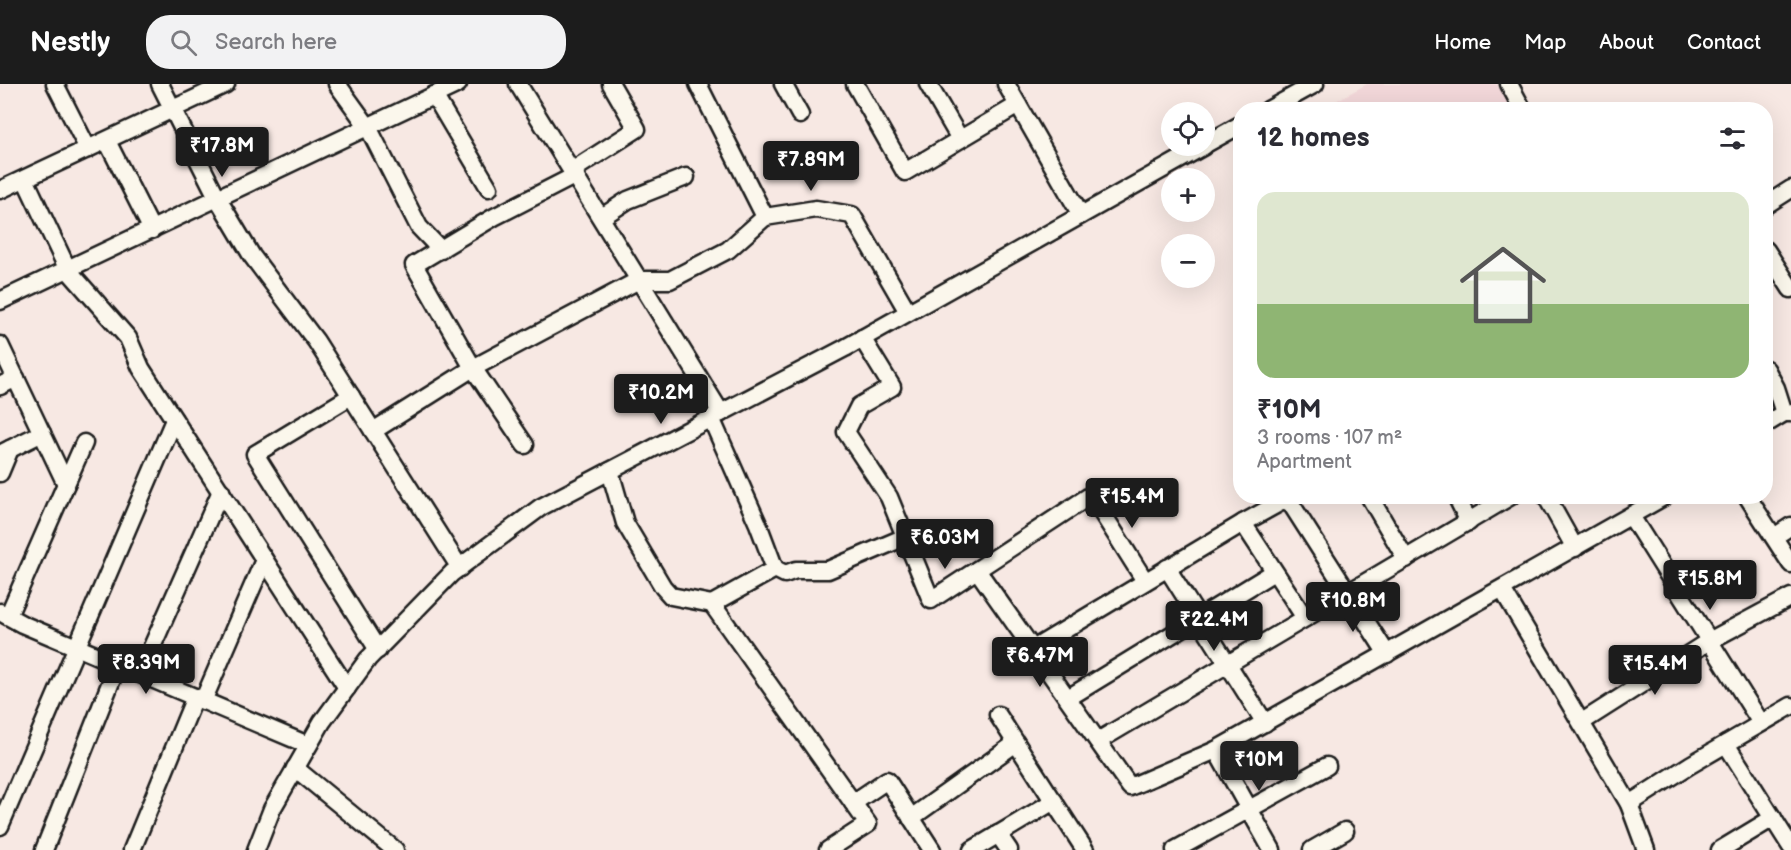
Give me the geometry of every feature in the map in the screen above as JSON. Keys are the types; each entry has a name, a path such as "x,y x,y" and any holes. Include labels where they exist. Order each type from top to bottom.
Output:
{"street":[{"path":"55,84 88,149"},
{"path":"160,84 218,199 252,256 316,341 460,568"},
{"path":"0,190 226,84"},
{"path":"337,84 368,127 419,227 441,250"},
{"path":"0,302 458,84"},
{"path":"518,84 639,280 716,415 775,569 785,574 796,570 828,570 905,537"},
{"path":"525,446 473,368 414,265 574,173 637,129 611,84"},
{"path":"698,84 765,217"},
{"path":"783,84 800,115"},
{"path":"855,84 905,172 1018,105"},
{"path":"928,84 960,139"},
{"path":"1006,84 1081,215"},
{"path":"1283,102 1315,84"},
{"path":"1509,84 1519,102"},
{"path":"434,95 489,188"},
{"path":"1215,139 1233,129"},
{"path":"107,141 152,230"},
{"path":"255,850 272,809 322,722 378,650 460,568 541,507 862,338 1185,156"},
{"path":"598,212 602,218 628,200 686,177"},
{"path":"25,179 68,270 128,338 141,368 347,688"},
{"path":"1773,201 1791,189"},
{"path":"374,431 473,368 639,280 670,280 728,250 765,217 816,209 852,215 908,312"},
{"path":"1773,261 1791,289"},
{"path":"862,338 892,387 859,406 846,432 889,497 931,600 1091,495 1145,581"},
{"path":"0,345 66,484"},
{"path":"0,386 16,378"},
{"path":"1773,382 1788,413 1773,420"},
{"path":"351,396 255,454 378,650"},
{"path":"0,826 174,420"},
{"path":"0,473 5,452 42,433"},
{"path":"84,443 4,614 308,745"},
{"path":"610,471 625,522 663,587 671,596 712,604 775,569"},
{"path":"140,674 221,491"},
{"path":"1033,649 1276,504"},
{"path":"1292,504 1387,654"},
{"path":"1374,504 1406,559"},
{"path":"1459,504 1469,522"},
{"path":"1098,741 1498,504"},
{"path":"1550,504 1575,548"},
{"path":"978,570 1130,787 1216,750 1651,504"},
{"path":"1752,504 1791,564"},
{"path":"1631,516 1761,723"},
{"path":"1243,523 1305,618"},
{"path":"1774,537 1791,526"},
{"path":"132,850 264,560"},
{"path":"1167,568 1265,723"},
{"path":"1068,698 1275,572"},
{"path":"1502,589 1629,804 1647,850"},
{"path":"1582,722 1709,641 1791,597"},
{"path":"712,604 868,824 833,849"},
{"path":"45,850 118,664"},
{"path":"1629,804 1791,706"},
{"path":"998,716 1085,850"},
{"path":"911,818 1017,743"},
{"path":"1725,744 1791,847"},
{"path":"1216,750 1272,850"},
{"path":"1175,850 1327,766"},
{"path":"295,768 395,850"},
{"path":"854,803 887,780 932,850"},
{"path":"972,850 1054,801"},
{"path":"1720,850 1773,818"},
{"path":"1312,850 1345,831"},
{"path":"998,834 1009,850"}],"shaded area":[{"path":"1367,84 1497,84 1507,102 1334,102"}]}
